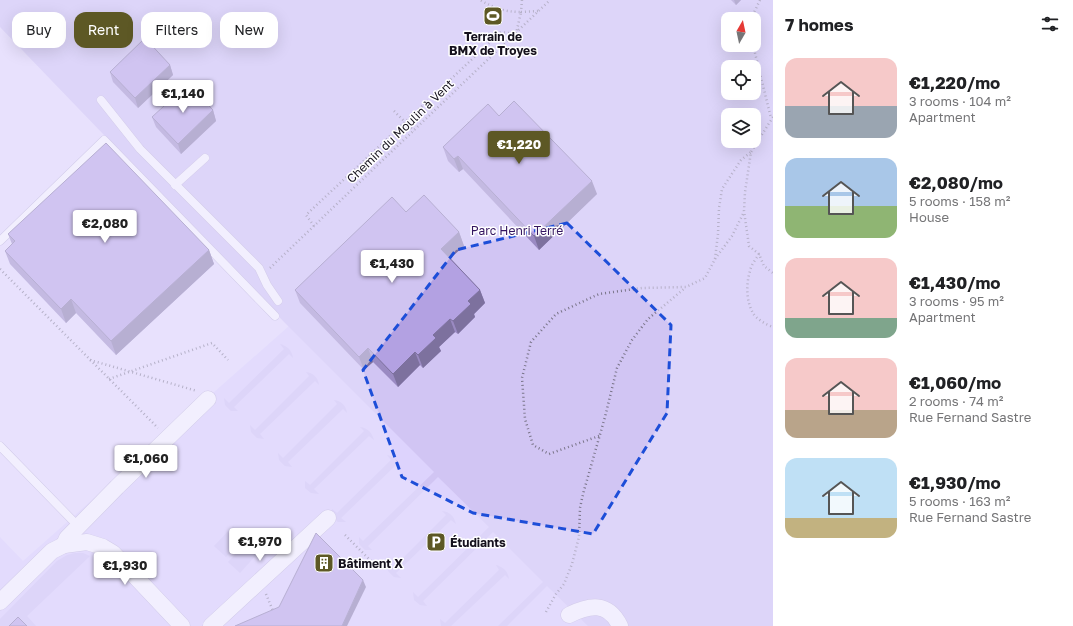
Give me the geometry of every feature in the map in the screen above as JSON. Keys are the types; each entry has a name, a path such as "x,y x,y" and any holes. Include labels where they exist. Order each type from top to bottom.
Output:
{"street":[{"path":"64,545 67,538 208,399"},
{"path":"211,626 328,518"},
{"path":"0,602 52,551 64,545 87,542 103,547 113,553 182,626"},
{"path":"569,615 584,608 592,606 599,607 612,616 620,626"}],"lane":[{"path":"101,100 140,149 259,268 267,285 278,301"},
{"path":"0,240 104,140 275,316"},
{"path":"175,185 205,158"},
{"path":"0,446 79,527"}],"path":[{"path":"480,0 493,7 509,12 538,11"},
{"path":"314,226 306,215 501,32 516,34 522,0"},
{"name":"Chemin du Moulin à Vent","path":"262,275 550,0"},
{"path":"754,12 760,0"},
{"path":"715,259 722,189 741,160 751,152 772,117 755,52"},
{"path":"394,112 414,131"},
{"path":"751,152 745,192 744,211 749,246 759,254 764,266 773,273"},
{"path":"546,612 556,594 564,584 580,537 580,508 583,494 617,368 632,340 648,319 686,287 705,278 715,259 732,236 744,211"},
{"path":"759,254 750,269 747,286 749,300 753,314 768,326 773,327"},
{"path":"0,269 168,438"},
{"path":"599,436 549,454 532,445 525,418 522,378 531,342 556,314 599,294 642,288 686,287"},
{"path":"109,379 212,343 228,360"},
{"path":"90,360 199,392 208,399"},
{"path":"345,535 371,562"},
{"path":"260,580 276,616"}],"highlighted area":[{"path":"567,223 671,325 667,413 593,534 473,513 402,477 363,370 456,250"}],"shaded area":[{"path":"298,318 646,626 0,626 0,537 23,561"}],"green space":[{"name":"Parc Henri Terré","path":"0,0 773,0 773,626 588,626 547,586 507,626 498,626 543,582 493,532 423,601 427,606 420,605 414,600 413,592 418,597 489,527 438,477 368,546 372,550 365,550 359,544 359,537 363,541 434,472 285,323 20,48 66,48 66,12 12,12 12,39 0,27"},
{"path":"280,344 289,349 293,358 289,354 234,407 238,411 231,411 225,405 224,398 229,403 284,349"},
{"path":"306,372 315,376 319,385 315,381 260,434 264,439 257,438 251,432 250,425 255,430 309,376"},
{"path":"334,400 343,404 347,413 343,409 288,462 292,467 285,466 279,460 278,453 283,458 337,404"},
{"path":"360,427 369,431 374,440 369,436 314,489 319,494 311,493 305,488 305,481 310,485 364,431"},
{"path":"387,455 396,460 401,469 396,465 341,518 346,522 338,522 332,516 332,509 337,513 391,460"},
{"path":"442,511 451,515 456,524 451,520 396,573 401,578 394,577 388,571 387,564 392,569 446,515"},
{"path":"233,526 244,537 226,557 214,546"},
{"path":"247,542 258,553 240,573 228,562"},
{"path":"83,553 90,556 27,616 36,626 0,626 0,619 57,561 67,555"},
{"path":"496,565 505,570 509,579 505,575 451,626 441,626 440,619 445,623 499,570"}],"building":[{"path":"141,42 141,48 154,48 170,65 135,98 110,72"},
{"path":"188,84 213,110 178,144 152,117"},
{"path":"514,101 592,181 534,236 458,156 454,159 443,147 488,104 499,116"},
{"path":"106,143 209,250 111,341 71,299 61,309 5,251 15,241 8,234"},
{"path":"424,195 459,232 441,249 480,290 468,301 471,304 453,321 450,319 433,335 436,338 418,355 415,352 393,374 368,348 359,357 295,290 392,197 406,212"},
{"name":"Bâtiment X","path":"316,533 363,580 342,626 235,626 279,607"},
{"path":"18,617 27,626 9,626"}],"place":[{"name":"Terrain de BMX de Troyes","path":"493,16"},
{"name":"Étudiants","path":"436,542"},
{"name":"Bâtiment X","path":"324,563"}]}
